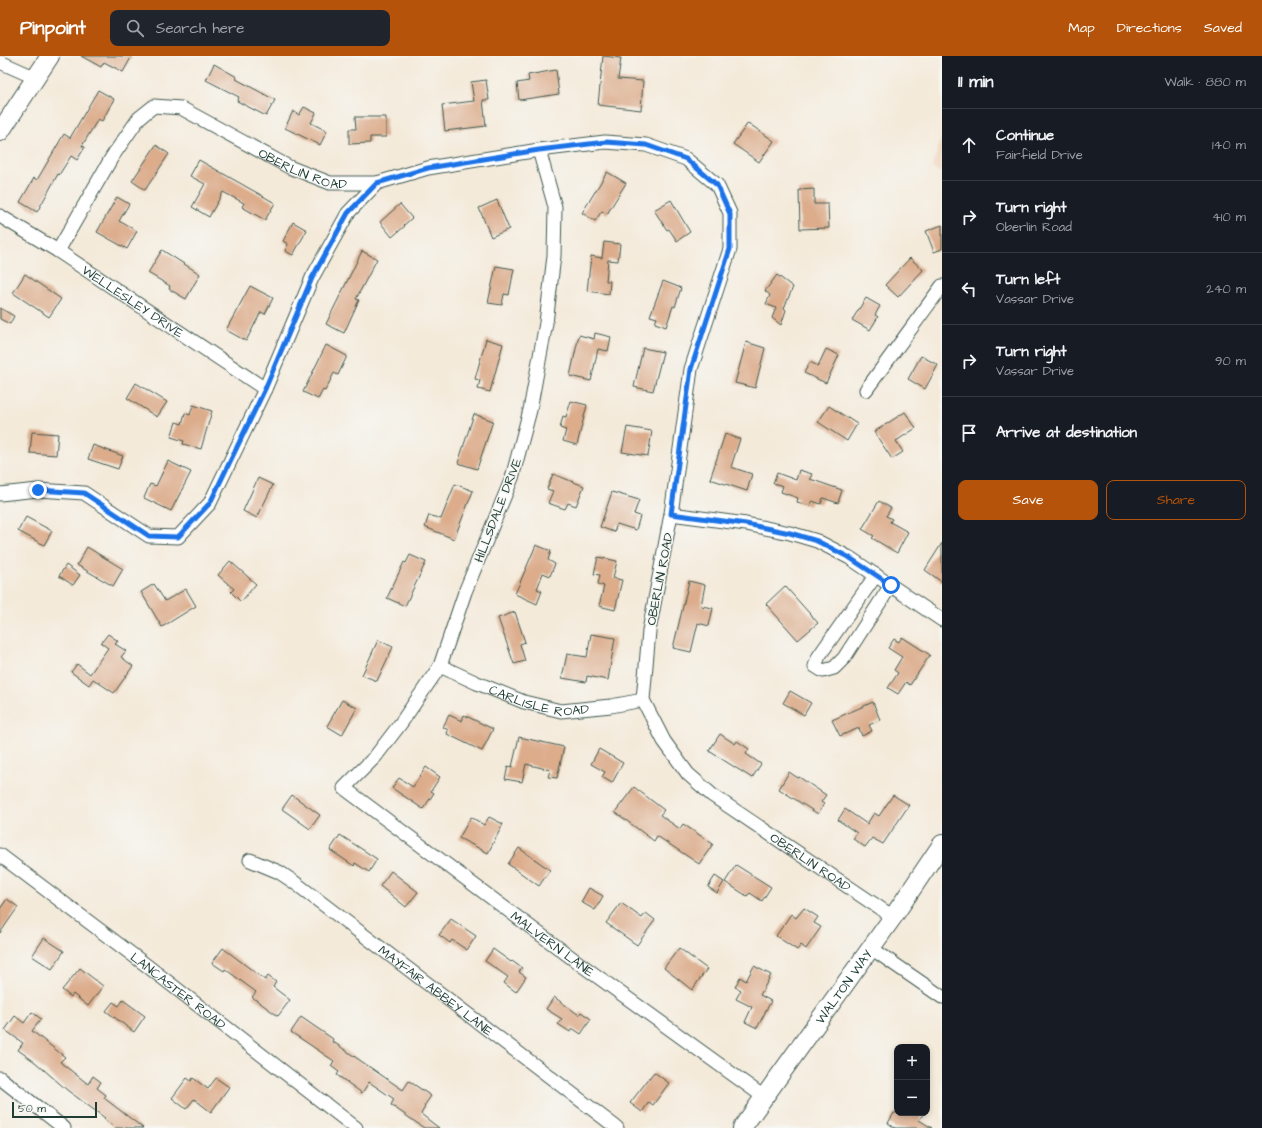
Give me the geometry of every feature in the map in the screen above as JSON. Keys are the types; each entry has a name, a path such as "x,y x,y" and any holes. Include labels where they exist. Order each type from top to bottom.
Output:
{"main road":[{"path":"0,132 50,56"},
{"name":"WALTON WAY","path":"742,1128 893,917 942,844"}],"street":[{"path":"0,62 36,78"},
{"name":"OBERLIN ROAD","path":"58,251 112,157 139,118 154,106 181,108 289,168 330,183 377,183 428,168 539,150 606,142 646,145 686,159 717,185 730,214 730,249 691,369 671,514 649,631 643,700 664,741 688,774 712,795 893,917"},
{"name":"HILLSDALE DRIVE","path":"344,788 375,757 401,723 440,666 465,592 512,478 530,410 546,323 554,256 555,207 539,150"},
{"path":"0,494 38,490 84,493 149,536 178,537 210,503 265,389 312,278 348,213 377,183"},
{"name":"WELLESLEY DRIVE","path":"0,216 58,251 265,389"},
{"path":"866,390 942,286"},
{"path":"671,514 746,524 790,533 817,541 850,558 942,620"},
{"path":"876,575 819,656 816,666 823,672 834,668 844,658 891,585"},
{"name":"CARLISLE ROAD","path":"440,666 477,684 524,702 561,711 611,706 643,700"},
{"name":"MALVERN LANE","path":"344,788 576,961 764,1097"},
{"name":"LANCASTER ROAD","path":"0,855 146,965 356,1128"},
{"name":"MAYFAIR ABBEY LANE","path":"250,860 279,872 294,882 617,1128"},
{"path":"871,948 942,997"},
{"path":"0,1078 64,1128"}],"shaded area":[{"path":"942,135 942,172 932,168"}],"building":[{"path":"81,56 132,56 123,72 104,62 101,67"},
{"path":"603,56 621,58 618,79 643,81 641,110 598,105"},
{"path":"214,64 237,77 236,79 275,100 266,116 237,101 239,97 206,80"},
{"path":"556,70 559,94 519,100 517,83 529,81 528,75"},
{"path":"486,80 489,100 483,100 486,126 445,131 442,105 474,101 471,82"},
{"path":"98,90 114,99 102,121 98,119 82,146 85,147 77,160 71,156 59,175 58,174 37,212 20,202 34,178 37,180 64,134 70,138"},
{"path":"304,107 316,113 311,123 327,131 320,145 285,128 293,111 299,115"},
{"path":"355,117 386,117 386,137 370,137 370,143 349,144 349,129 356,129"},
{"path":"748,123 774,141 759,162 733,144"},
{"path":"156,145 169,154 145,190 132,181"},
{"path":"199,160 275,203 265,220 242,207 244,203 223,192 209,217 192,207 205,184 190,176"},
{"path":"607,172 626,183 607,214 602,211 595,221 582,213"},
{"path":"814,189 814,204 828,204 829,228 800,229 799,190"},
{"path":"117,197 129,204 119,221 137,231 127,249 97,232"},
{"path":"497,200 509,229 491,237 479,208"},
{"path":"671,200 690,232 677,241 669,229 667,230 654,210"},
{"path":"400,204 412,218 392,237 380,222"},
{"path":"293,222 307,230 293,255 285,251 288,244 283,241"},
{"path":"942,225 942,249 934,252 926,231"},
{"path":"604,242 620,244 618,261 608,260 606,281 610,281 609,294 587,291 591,256 602,258"},
{"path":"162,250 200,274 186,299 169,289 170,286 148,273"},
{"path":"362,251 377,259 356,299 359,300 344,333 326,324"},
{"path":"910,258 923,270 898,297 885,285"},
{"path":"496,266 514,269 509,295 504,294 502,305 488,303"},
{"path":"25,274 61,299 49,317 13,293"},
{"path":"777,275 793,287 784,308 786,310 781,325 772,318 776,308 766,304 770,295 765,291"},
{"path":"663,281 681,288 675,307 673,306 666,327 655,323 657,318 650,316"},
{"path":"250,286 273,298 265,314 261,312 246,341 226,330"},
{"path":"866,298 880,306 875,315 878,317 870,330 852,320"},
{"path":"0,308 14,316 10,324 0,319"},
{"path":"595,333 611,337 608,351 598,349 591,381 570,376 579,335 594,339"},
{"path":"486,339 503,344 490,392 478,389 480,380 475,379"},
{"path":"746,342 765,348 755,388 735,383"},
{"path":"326,345 347,356 338,375 334,373 325,391 323,390 318,399 303,392"},
{"path":"643,348 663,352 653,391 634,387"},
{"path":"826,349 839,355 826,383 804,373 810,362 818,366"},
{"path":"921,356 938,365 925,389 908,379"},
{"path":"136,383 167,402 157,417 127,398"},
{"path":"571,401 587,405 577,445 563,441 566,430 560,428 563,416 566,417"},
{"path":"193,405 212,411 201,449 183,444 184,441 171,437 176,422 182,424 185,413 190,415"},
{"path":"829,406 857,424 847,441 818,422"},
{"path":"905,412 916,428 896,441 903,452 892,459 874,432"},
{"path":"474,414 493,421 477,469 458,463"},
{"path":"627,427 652,431 648,456 622,452"},
{"path":"32,432 58,434 56,455 30,453"},
{"path":"725,434 740,439 731,467 752,474 747,491 710,479"},
{"path":"93,445 123,456 118,469 88,459"},
{"path":"168,461 191,472 171,511 144,498 150,484 156,486"},
{"path":"799,470 812,474 810,479 842,490 838,503 823,498 821,504 812,501 810,506 797,502 798,498 781,492 783,486 773,483 777,473 796,480"},
{"path":"553,474 584,486 576,506 568,503 565,509 548,503 553,491 547,489"},
{"path":"258,478 273,485 257,518 243,511"},
{"path":"455,484 473,491 454,539 425,527 429,515 441,519"},
{"path":"612,492 639,500 634,514 640,516 636,530 617,524 614,532 600,527"},
{"path":"879,501 891,508 886,516 892,519 890,522 908,532 897,553 872,538 874,536 862,529"},
{"path":"26,517 52,531 44,545 18,531"},
{"path":"942,543 942,582 925,570"},
{"path":"536,545 551,551 548,560 555,564 550,576 543,573 537,589 542,591 537,604 515,594"},
{"path":"87,547 123,569 113,586 77,565"},
{"path":"410,555 426,562 405,606 387,598 404,562 406,563"},
{"path":"598,557 617,561 613,578 622,580 615,610 599,606 604,586 598,584 600,575 594,574"},
{"path":"230,561 256,584 241,602 231,592 234,589 218,575"},
{"path":"66,565 80,575 73,585 59,576"},
{"path":"689,581 705,585 701,606 713,608 709,626 698,623 691,652 673,648"},
{"path":"154,584 165,601 186,589 196,606 162,627 141,592"},
{"path":"785,586 818,623 798,640 766,604"},
{"path":"515,612 525,642 520,644 525,661 514,664 498,618"},
{"path":"108,634 118,641 115,644 126,651 121,657 133,666 114,693 93,679 89,685 71,672 77,664 90,674 108,648 101,643"},
{"path":"591,634 615,638 608,680 587,676 586,682 562,678 567,654 587,657"},
{"path":"902,637 930,655 910,685 906,682 898,694 888,688 898,673 894,670 902,657 888,648 894,639 899,642"},
{"path":"378,640 393,647 377,681 362,675"},
{"path":"790,691 811,703 804,715 783,703"},
{"path":"342,700 357,708 342,735 327,726"},
{"path":"873,702 880,720 869,725 872,731 862,736 859,728 840,736 832,720"},
{"path":"449,715 462,721 464,715 493,729 482,751 447,734 448,730 443,727"},
{"path":"720,734 735,744 737,741 749,749 746,754 761,764 752,778 709,751"},
{"path":"519,737 564,747 557,778 548,777 550,770 526,764 522,782 505,779 508,766 512,767"},
{"path":"599,749 623,763 612,783 602,777 605,772 591,764"},
{"path":"426,767 440,777 431,791 434,793 423,809 392,788 399,778 413,787"},
{"path":"789,772 826,795 821,802 824,804 818,814 779,789"},
{"path":"634,787 664,810 660,815 680,829 683,824 713,844 699,864 657,836 654,841 615,812"},
{"path":"292,795 320,815 310,829 282,809"},
{"path":"893,795 909,805 883,844 872,838 865,847 853,839 857,833 838,820 845,809 867,824 874,813 879,816"},
{"path":"471,817 484,825 489,817 503,824 488,853 459,838"},
{"path":"340,835 377,859 369,872 355,863 354,866 330,850"},
{"path":"519,848 550,870 539,886 508,864"},
{"path":"736,865 771,887 762,901 750,893 747,896 725,882"},
{"path":"391,871 418,892 406,907 380,886"},
{"path":"715,876 724,882 717,893 708,887"},
{"path":"589,888 603,896 595,910 581,902"},
{"path":"7,899 18,907 0,933 0,909"},
{"path":"621,903 642,918 646,913 655,920 637,945 606,923"},
{"path":"804,908 818,917 814,923 821,927 806,949 801,945 797,950 776,936 791,914 796,918"},
{"path":"451,919 476,936 467,950 452,940 450,943 439,935"},
{"path":"44,938 64,951 52,969 32,956"},
{"path":"223,948 265,980 268,976 276,982 273,987 290,1000 278,1016 252,997 256,992 225,969 224,971 212,963"},
{"path":"679,948 707,969 692,990 664,968"},
{"path":"493,949 522,968 519,972 526,977 516,992 504,983 508,977 485,961"},
{"path":"754,966 771,975 760,995 771,1001 757,1028 745,1022 752,1007 736,999 741,990 735,987 740,977 746,981"},
{"path":"80,968 103,986 88,1006 73,994 71,997 62,990"},
{"path":"554,997 579,1015 581,1012 591,1019 581,1034 572,1028 570,1032 558,1024 562,1019 546,1009"},
{"path":"123,1000 145,1016 134,1032 106,1011 113,1002 119,1006"},
{"path":"32,1012 41,1019 32,1031 65,1057 60,1062 88,1084 93,1076 101,1082 97,1088 106,1095 104,1098 143,1128 115,1128 104,1119 105,1118 67,1090 35,1062 18,1050 23,1043 5,1030 15,1016 24,1023"},
{"path":"301,1017 333,1039 332,1041 403,1090 409,1081 431,1096 424,1106 425,1107 421,1114 439,1128 424,1128 391,1105 394,1099 369,1082 362,1093 337,1075 339,1072 331,1066 334,1061 291,1032"},
{"path":"654,1072 669,1083 653,1105 649,1102 642,1112 630,1103"},
{"path":"187,1078 191,1081 193,1078 208,1089 216,1078 229,1087 211,1112 194,1099 186,1109 172,1098"},
{"path":"894,1113 894,1116 922,1116 919,1120 932,1128 895,1128 888,1123"}],"route":[{"path":"38,490 84,493 149,536 178,537 210,503 265,389 312,278 348,213 377,183 428,168 539,150 606,142 646,145 686,159 717,185 730,214 730,249 691,369 671,514 746,524 790,533 817,541 850,558 891,585"}]}
